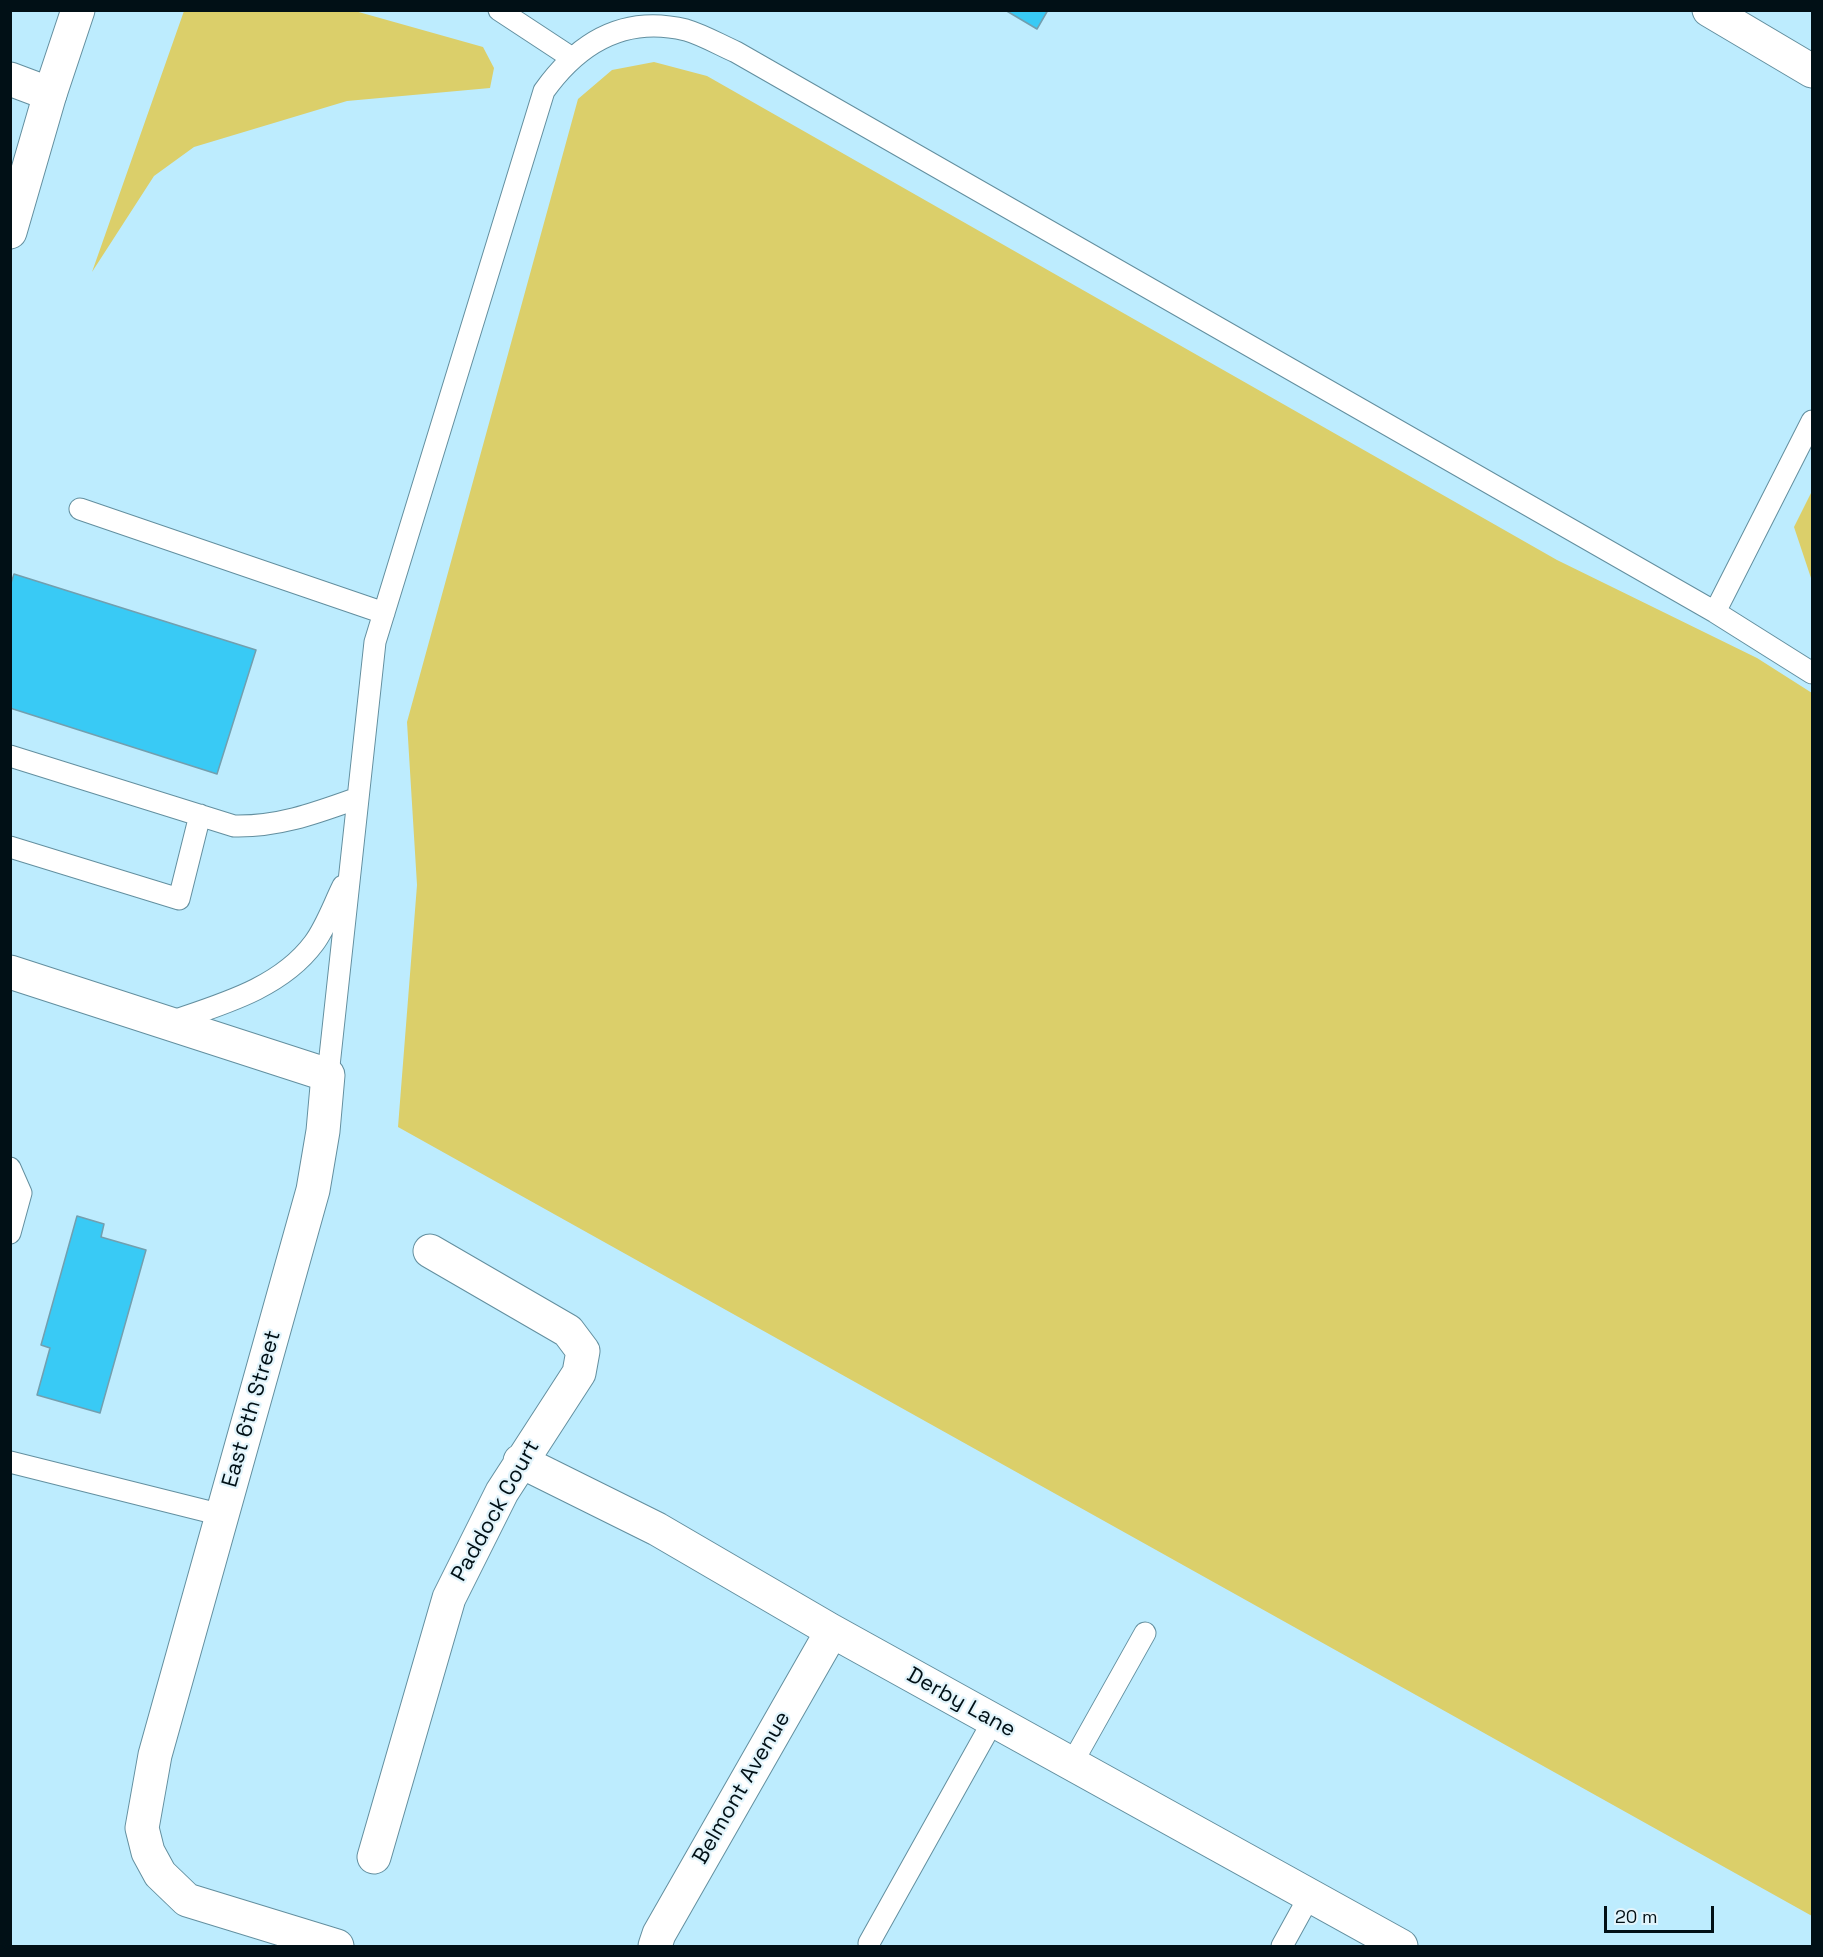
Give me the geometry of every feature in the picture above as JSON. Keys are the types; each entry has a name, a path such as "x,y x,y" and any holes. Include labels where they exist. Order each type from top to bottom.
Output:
{"street":[{"path":"10,232 50,94 78,10"},
{"path":"1709,10 1812,70"},
{"path":"10,79 50,94"},
{"path":"10,972 328,1075"},
{"name":"East 6th Street","path":"328,1075 323,1131 313,1190 155,1755 142,1828 148,1852 160,1874 187,1900 330,1946"},
{"name":"Paddock Court","path":"374,1857 449,1598 520,1461 579,1373 583,1351 568,1331 430,1251"},
{"name":"Derby Lane","path":"520,1461 657,1529 832,1631 1401,1947"},
{"name":"Belmont Avenue","path":"656,1947 659,1934 832,1631"}],"lane":[{"path":"499,10 572,58"},
{"path":"328,1075 375,642 544,91 560,69 589,44 622,29 648,26 686,30 736,52 1715,612 1812,673"},
{"path":"1715,612 1812,421"},
{"path":"80,508 384,613"},
{"path":"10,756 234,826 262,827 292,822 358,798"},
{"path":"10,847 178,899 200,815"},
{"path":"167,1023 263,986 297,963 315,942 350,872"},
{"path":"10,1168 21,1193 10,1233"},
{"path":"10,1462 222,1515"},
{"path":"1071,1765 1145,1633"},
{"path":"869,1943 993,1721"},
{"path":"1282,1947 1309,1897"}],"shaded area":[{"path":"184,11 355,11 483,47 494,68 490,88 347,101 194,147 154,176 92,272"},
{"path":"654,62 707,76 1557,560 1757,658 1812,693 1812,1916 398,1127 417,885 407,722 578,99 612,70"},
{"path":"1812,491 1812,581 1794,527"}],"building":[{"path":"1005,10 1048,10 1037,29"},
{"path":"14,574 256,650 217,774 10,708 10,586"},
{"path":"77,1216 104,1224 101,1237 146,1250 100,1413 37,1395 50,1348 41,1345"}]}
